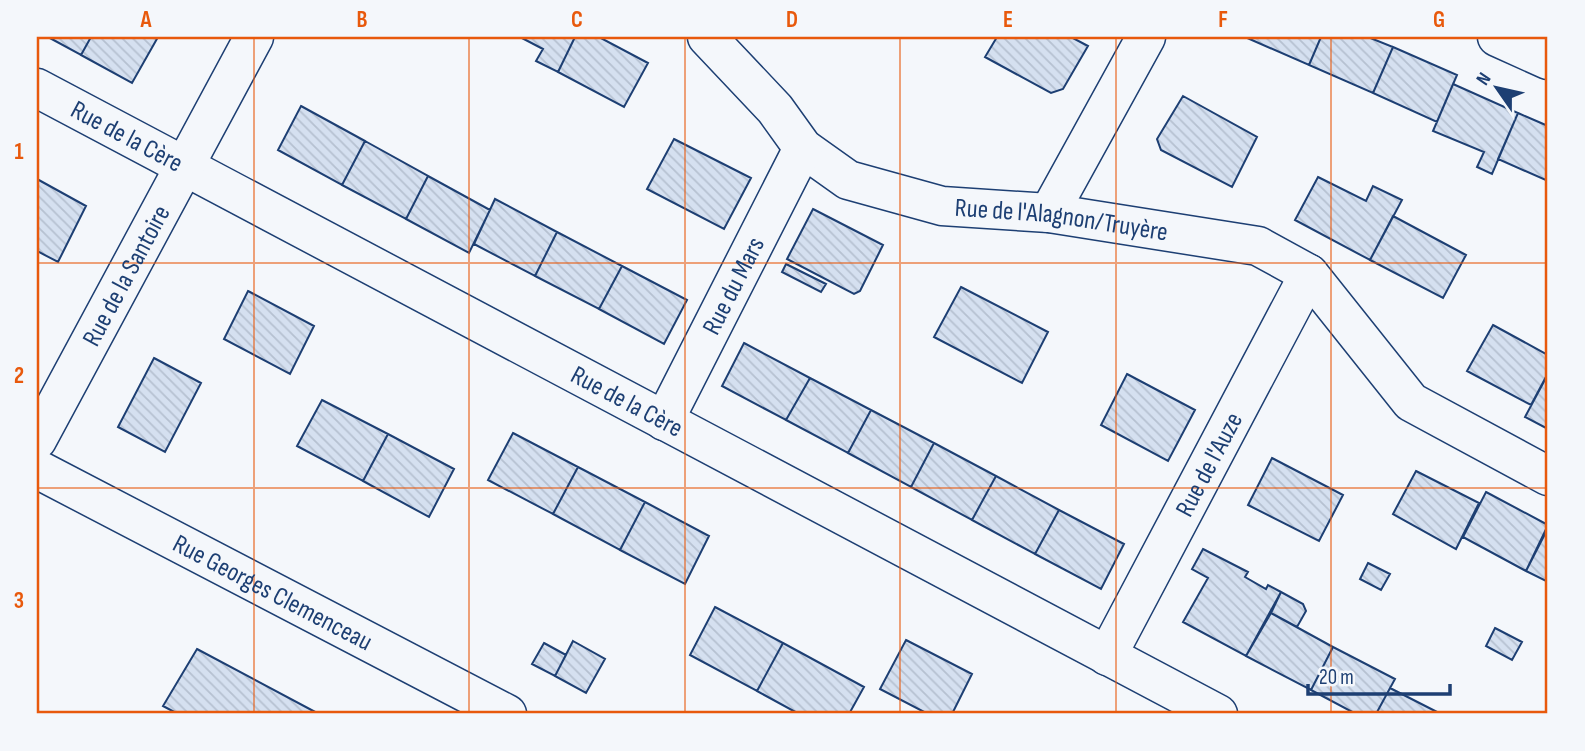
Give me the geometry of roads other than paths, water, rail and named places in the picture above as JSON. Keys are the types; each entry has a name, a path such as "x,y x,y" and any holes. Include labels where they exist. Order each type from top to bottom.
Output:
{"street":[{"name":"Rue de la Santoire","path":"37,440 254,37"},
{"name":"Rue de l'Alagnon/Truyère","path":"707,37 775,109 803,148 848,180 943,206 1049,213 1258,246 1309,274 1411,402 1548,476"},
{"path":"1049,213 1146,37"},
{"path":"1497,37 1548,60"},
{"name":"Rue de la Cère","path":"37,88 1218,714"},
{"name":"Rue du Mars","path":"664,421 803,148"},
{"name":"Rue de l'Auze","path":"1107,656 1309,274"},
{"name":"Rue Georges Clemenceau","path":"37,469 507,714"}]}
